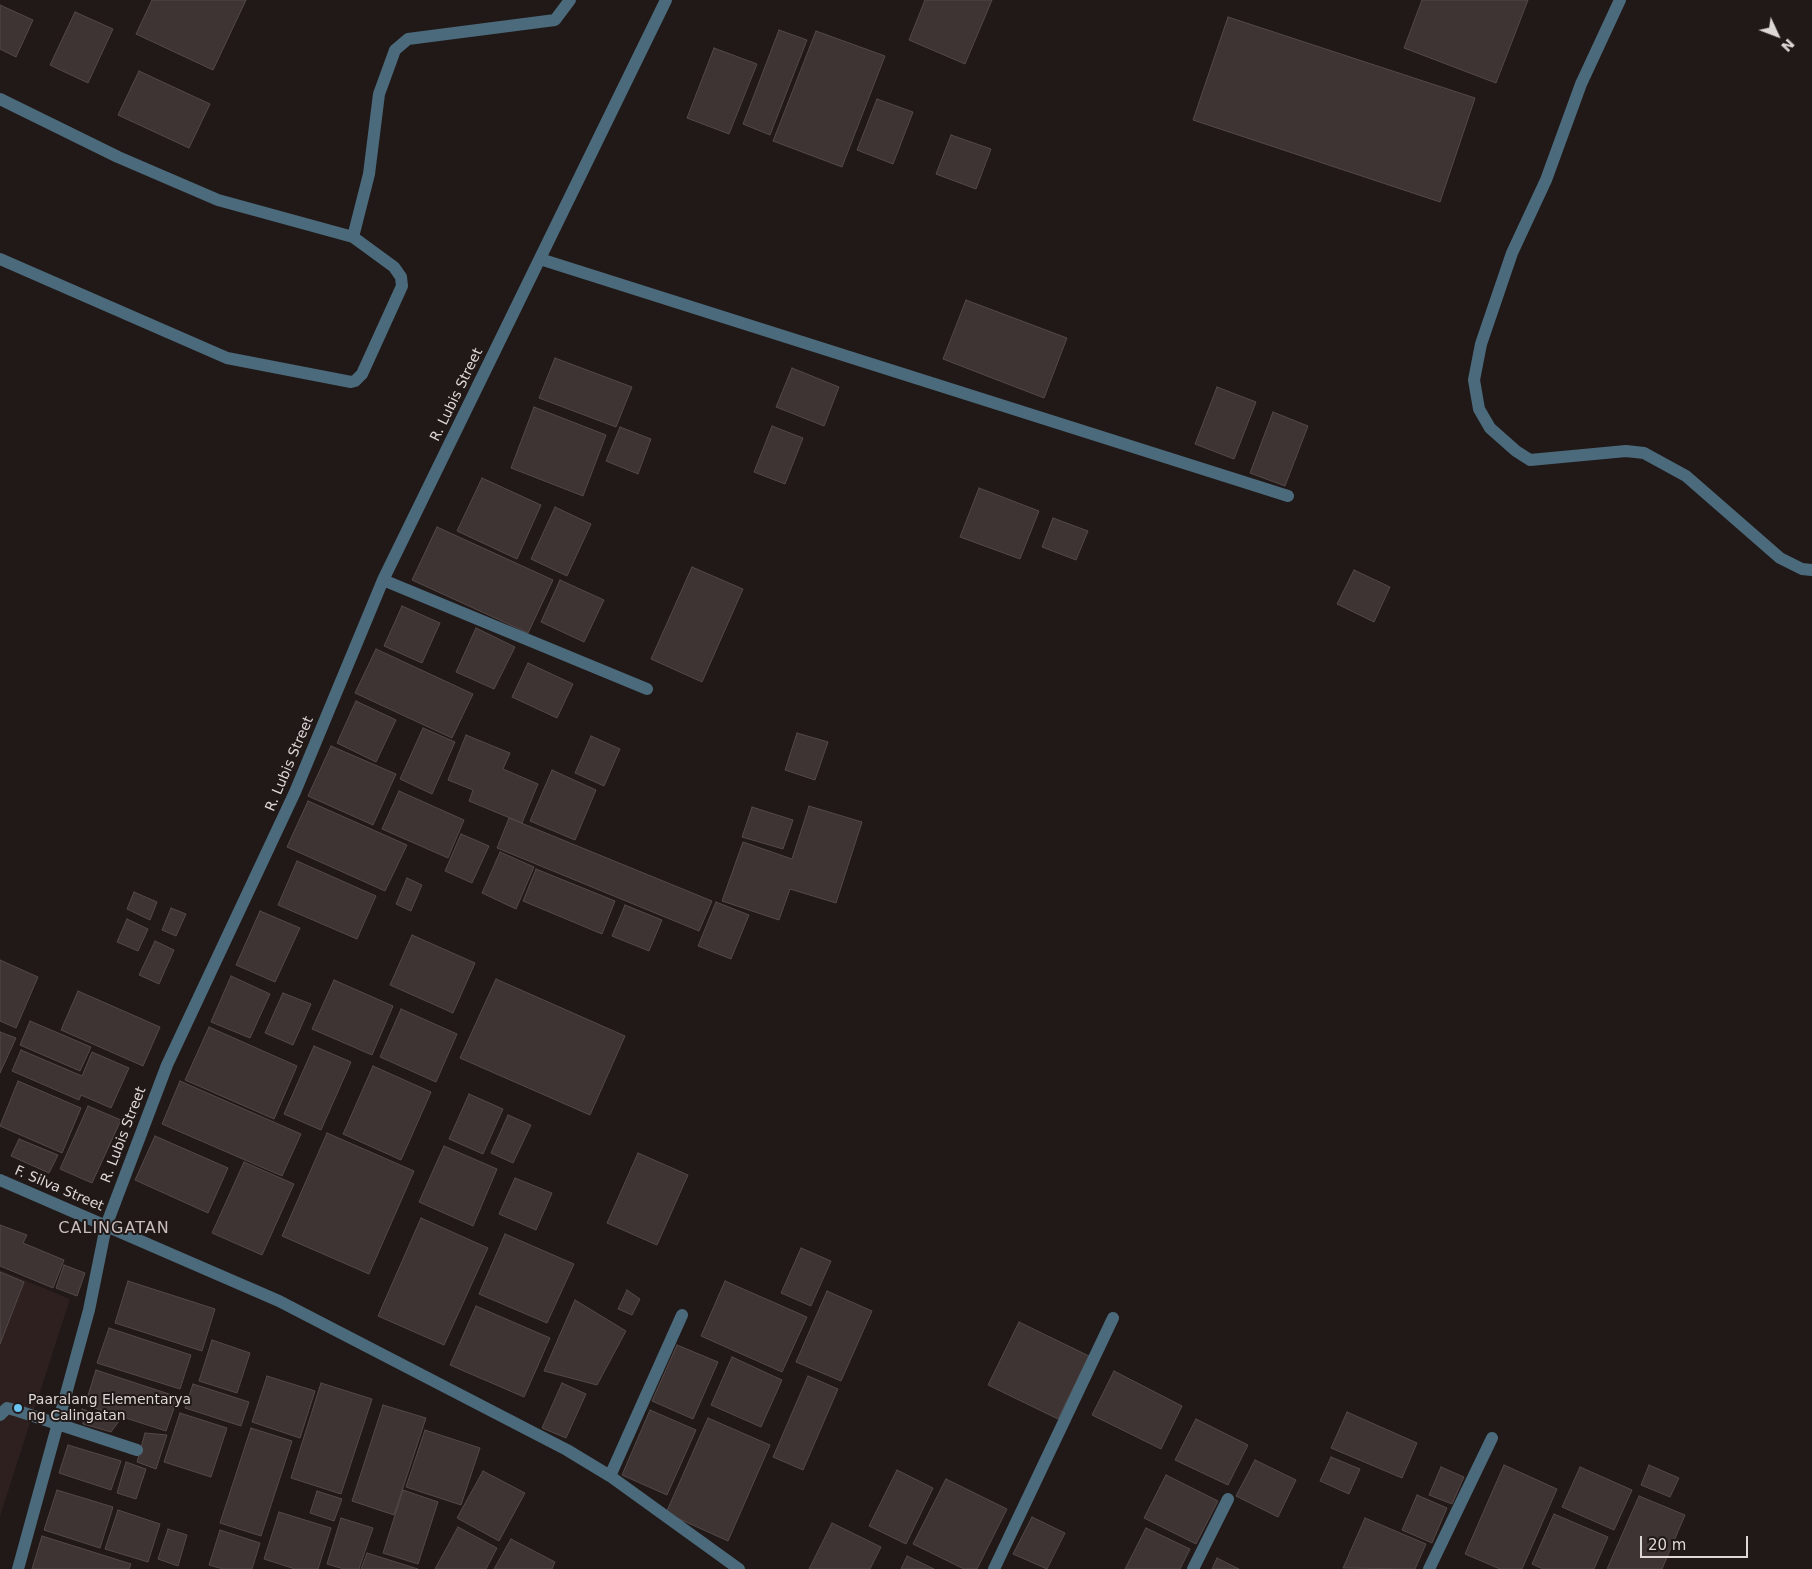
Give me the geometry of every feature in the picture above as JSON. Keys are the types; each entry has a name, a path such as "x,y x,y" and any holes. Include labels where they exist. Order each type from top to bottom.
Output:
{"street":[{"path":"353,237 369,174 379,94 395,50 408,39 556,20 570,0"},
{"name":"R. Lubis Street","path":"18,1569 89,1310 106,1226 167,1065 295,792 383,580 666,0"},
{"path":"1620,0 1581,84 1546,180 1512,253 1481,344 1474,380 1479,408 1490,428 1516,451 1530,460 1626,451 1644,453 1686,476 1780,558 1802,569 1812,570"},
{"path":"0,98 118,157 218,200 353,237 394,267 401,277 402,286 362,374 355,381 351,382 227,358 0,259"},
{"path":"540,259 1288,496"},
{"path":"383,580 647,689"},
{"name":"F. Silva Street","path":"0,1180 279,1302 567,1450 610,1476 739,1569"},
{"path":"610,1476 682,1315"},
{"path":"994,1569 1113,1318"},
{"path":"0,1415 7,1408 137,1450"},
{"path":"1429,1569 1492,1438"},
{"path":"1193,1569 1228,1499"}],"shaded area":[{"name":"Paaralang Elementarya ng Calingatan","path":"0,1270 70,1299 0,1516"}],"building":[{"path":"152,0 246,0 213,70 136,34"},
{"path":"925,0 992,0 965,64 909,40"},
{"path":"1422,0 1528,0 1496,83 1404,48"},
{"path":"0,5 33,20 16,57 0,49"},
{"path":"75,12 113,29 88,83 50,65"},
{"path":"1228,17 1475,98 1440,202 1193,120"},
{"path":"779,30 807,40 770,135 743,124"},
{"path":"816,31 885,56 842,167 773,141"},
{"path":"714,48 757,64 729,134 687,118"},
{"path":"139,71 210,104 189,148 118,115"},
{"path":"877,99 913,112 893,164 857,150"},
{"path":"951,135 991,149 976,189 936,174"},
{"path":"966,300 1067,338 1044,398 943,359"},
{"path":"555,358 632,387 616,427 539,398"},
{"path":"792,368 839,387 824,426 776,407"},
{"path":"1217,387 1256,402 1234,459 1195,444"},
{"path":"534,407 606,435 583,496 511,468"},
{"path":"1273,412 1308,426 1285,486 1250,473"},
{"path":"772,426 803,438 785,484 754,472"},
{"path":"620,427 651,439 638,474 606,461"},
{"path":"482,478 541,505 517,559 457,531"},
{"path":"979,488 1039,511 1020,559 960,537"},
{"path":"555,507 591,524 567,576 531,559"},
{"path":"1053,518 1088,531 1076,560 1042,547"},
{"path":"437,527 553,580 528,633 412,580"},
{"path":"692,567 743,589 702,682 651,659"},
{"path":"1354,570 1390,587 1374,622 1337,604"},
{"path":"560,580 604,600 584,642 541,622"},
{"path":"402,606 440,623 422,663 384,646"},
{"path":"476,628 515,647 494,689 456,672"},
{"path":"376,649 473,694 452,738 355,693"},
{"path":"528,663 573,684 557,718 512,697"},
{"path":"356,701 396,720 376,762 337,743"},
{"path":"423,728 455,742 432,794 400,779"},
{"path":"797,733 828,742 815,780 785,770"},
{"path":"466,735 510,753 503,769 538,784 522,823 469,801 473,790 448,780"},
{"path":"591,736 620,749 604,786 575,773"},
{"path":"331,746 396,774 373,825 308,796"},
{"path":"552,770 596,790 575,840 530,821"},
{"path":"399,791 464,820 448,858 382,829"},
{"path":"308,801 407,845 385,891 287,847"},
{"path":"809,806 862,822 836,903 790,889 779,920 722,901 743,842 792,859"},
{"path":"752,807 793,820 783,849 742,837"},
{"path":"509,818 712,901 699,931 497,848"},
{"path":"461,834 489,846 472,883 445,871"},
{"path":"500,852 534,867 516,909 482,893"},
{"path":"297,861 376,896 357,939 278,905"},
{"path":"536,869 615,901 602,934 523,901"},
{"path":"407,878 422,885 411,911 396,904"},
{"path":"134,892 157,902 150,920 127,909"},
{"path":"716,902 749,915 731,959 698,946"},
{"path":"625,905 662,920 649,951 612,936"},
{"path":"171,908 186,914 176,936 162,930"},
{"path":"260,911 300,928 275,982 236,965"},
{"path":"127,919 148,929 138,951 117,942"},
{"path":"412,935 475,963 453,1013 390,985"},
{"path":"155,941 174,950 159,984 139,975"},
{"path":"0,960 38,977 16,1028 0,1021"},
{"path":"231,976 270,994 250,1038 211,1022"},
{"path":"496,979 625,1036 590,1115 460,1058"},
{"path":"334,980 393,1006 372,1055 312,1029"},
{"path":"78,991 160,1027 143,1066 61,1030"},
{"path":"283,993 311,1004 293,1045 265,1033"},
{"path":"401,1009 457,1034 436,1082 380,1057"},
{"path":"30,1021 91,1047 80,1071 20,1045"},
{"path":"209,1027 297,1066 274,1119 185,1080"},
{"path":"0,1032 16,1038 0,1073"},
{"path":"314,1046 351,1062 321,1130 284,1114"},
{"path":"21,1050 82,1076 92,1052 129,1068 111,1108 81,1095 79,1100 12,1071"},
{"path":"373,1066 431,1092 401,1160 343,1134"},
{"path":"18,1081 81,1108 62,1153 0,1126"},
{"path":"180,1081 301,1134 282,1176 162,1124"},
{"path":"469,1094 503,1109 483,1154 449,1139"},
{"path":"88,1106 121,1120 92,1183 60,1169"},
{"path":"508,1115 531,1125 513,1163 491,1153"},
{"path":"327,1133 414,1171 369,1274 282,1236"},
{"path":"155,1136 228,1168 208,1213 135,1180"},
{"path":"19,1139 58,1155 49,1173 11,1156"},
{"path":"444,1146 497,1169 473,1226 419,1202"},
{"path":"638,1153 688,1175 657,1245 607,1223"},
{"path":"244,1162 294,1184 262,1255 212,1233"},
{"path":"515,1178 552,1193 536,1230 499,1214"},
{"path":"421,1218 488,1248 444,1345 378,1316"},
{"path":"0,1225 27,1235 23,1243 64,1260 53,1288 0,1266"},
{"path":"505,1234 574,1264 547,1323 479,1294"},
{"path":"801,1248 831,1261 811,1306 781,1293"},
{"path":"64,1265 85,1273 77,1296 56,1288"},
{"path":"0,1272 24,1282 0,1344"},
{"path":"128,1281 215,1309 202,1351 115,1323"},
{"path":"725,1281 807,1317 782,1372 701,1336"},
{"path":"627,1290 640,1299 632,1315 618,1309"},
{"path":"827,1291 872,1311 841,1381 796,1362"},
{"path":"575,1300 626,1331 597,1385 544,1371"},
{"path":"476,1306 550,1338 524,1397 450,1365"},
{"path":"1019,1322 1089,1356 1058,1419 988,1385"},
{"path":"109,1328 191,1355 180,1389 97,1363"},
{"path":"212,1340 250,1353 237,1393 199,1381"},
{"path":"677,1345 718,1362 693,1419 652,1401"},
{"path":"732,1357 782,1380 761,1427 711,1405"},
{"path":"96,1370 178,1397 166,1431 85,1405"},
{"path":"1114,1371 1182,1406 1161,1449 1092,1415"},
{"path":"267,1376 315,1391 300,1438 252,1422"},
{"path":"808,1376 838,1389 803,1470 773,1457"},
{"path":"321,1383 372,1399 341,1494 291,1478"},
{"path":"562,1383 586,1394 566,1438 542,1428"},
{"path":"193,1384 249,1402 241,1426 185,1408"},
{"path":"383,1405 426,1418 394,1515 352,1501"},
{"path":"82,1409 119,1421 111,1432 83,1424"},
{"path":"650,1410 696,1430 667,1495 622,1475"},
{"path":"1347,1412 1417,1443 1402,1478 1331,1448"},
{"path":"180,1413 227,1428 211,1477 164,1462"},
{"path":"708,1418 770,1445 728,1541 666,1513"},
{"path":"1196,1419 1248,1445 1228,1485 1175,1460"},
{"path":"251,1428 292,1441 261,1536 220,1523"},
{"path":"425,1430 480,1448 461,1505 406,1487"},
{"path":"145,1433 167,1435 156,1469 137,1462"},
{"path":"68,1445 121,1461 111,1490 59,1473"},
{"path":"1331,1457 1360,1469 1349,1494 1320,1481"},
{"path":"1255,1460 1296,1480 1278,1517 1236,1496"},
{"path":"126,1462 146,1469 136,1499 117,1493"},
{"path":"1504,1465 1557,1489 1522,1569 1500,1569 1465,1554"},
{"path":"1649,1465 1679,1478 1670,1497 1641,1485"},
{"path":"1441,1467 1464,1477 1452,1504 1429,1495"},
{"path":"1580,1467 1632,1490 1614,1530 1562,1507"},
{"path":"897,1470 933,1488 906,1544 869,1526"},
{"path":"483,1471 525,1493 499,1541 457,1518"},
{"path":"1166,1475 1218,1501 1196,1544 1144,1518"},
{"path":"946,1479 1007,1509 977,1569 964,1569 913,1544"},
{"path":"57,1490 113,1507 100,1548 44,1530"},
{"path":"403,1490 438,1502 418,1564 383,1553"},
{"path":"317,1491 342,1499 334,1521 310,1513"},
{"path":"1417,1495 1447,1508 1432,1543 1402,1530"},
{"path":"1639,1496 1685,1515 1662,1569 1607,1569"},
{"path":"118,1510 160,1524 148,1562 105,1549"},
{"path":"279,1512 331,1528 318,1569 295,1569 264,1559"},
{"path":"1554,1514 1608,1537 1594,1569 1543,1569 1532,1564"},
{"path":"1032,1517 1065,1533 1047,1569 1013,1554"},
{"path":"341,1518 373,1528 359,1569 344,1569 327,1564"},
{"path":"1365,1518 1426,1544 1415,1569 1343,1568"},
{"path":"832,1523 881,1547 870,1569 809,1569"},
{"path":"458,1527 497,1548 486,1569 435,1569"},
{"path":"1146,1528 1190,1549 1180,1569 1125,1569"},
{"path":"168,1529 187,1535 178,1566 158,1559"},
{"path":"220,1530 260,1543 252,1569 223,1569 209,1565"},
{"path":"42,1536 131,1564 129,1569 32,1569"},
{"path":"511,1539 555,1562 552,1569 494,1569"},
{"path":"367,1553 418,1569 361,1569"},
{"path":"907,1556 934,1569 901,1569"},
{"path":"1217,1558 1239,1569 1212,1569"}],"place":[{"name":"Paaralang Elementarya ng Calingatan","path":"18,1408"}],"district":[{"name":"CALINGATAN","path":"114,1229"}]}
